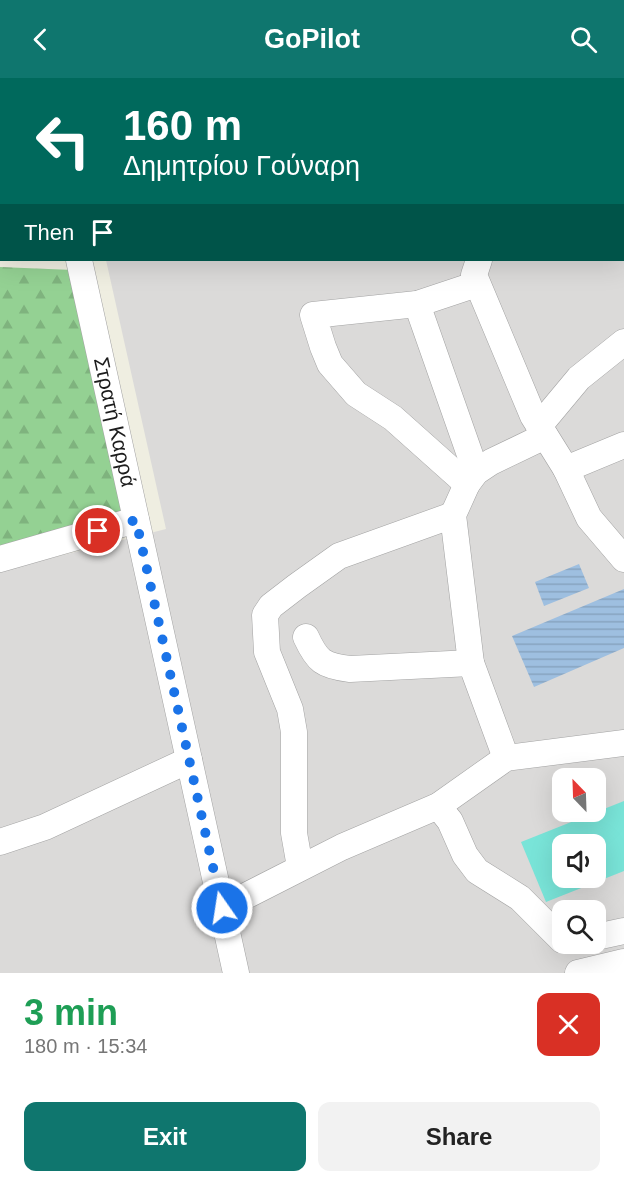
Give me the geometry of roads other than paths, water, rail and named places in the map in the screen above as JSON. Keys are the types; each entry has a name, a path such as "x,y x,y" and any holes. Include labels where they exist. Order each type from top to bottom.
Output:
{"street":[{"name":"Στρατή Καρρά","path":"79,261 236,973"},
{"path":"472,478 393,418 356,394 330,364 322,347 314,315 417,304 478,272 542,431 566,469 589,518 624,559"},
{"path":"417,304 472,478"},
{"path":"506,758 471,663 453,515 472,478 491,462 542,431 579,378 624,342"},
{"path":"566,469 624,445"},
{"path":"300,867 294,833 294,732 290,709 267,652 265,615 271,606 339,556 453,515"},
{"path":"0,559 136,520"},
{"path":"306,638 314,655 339,668 418,667 471,663"},
{"path":"222,908 300,867 438,806 506,758 624,743"},
{"path":"0,842 45,827 189,760"},
{"path":"438,806 450,821 465,855 477,871 520,898 552,930"},
{"path":"606,935 624,931"},
{"path":"578,973 624,962"}]}
